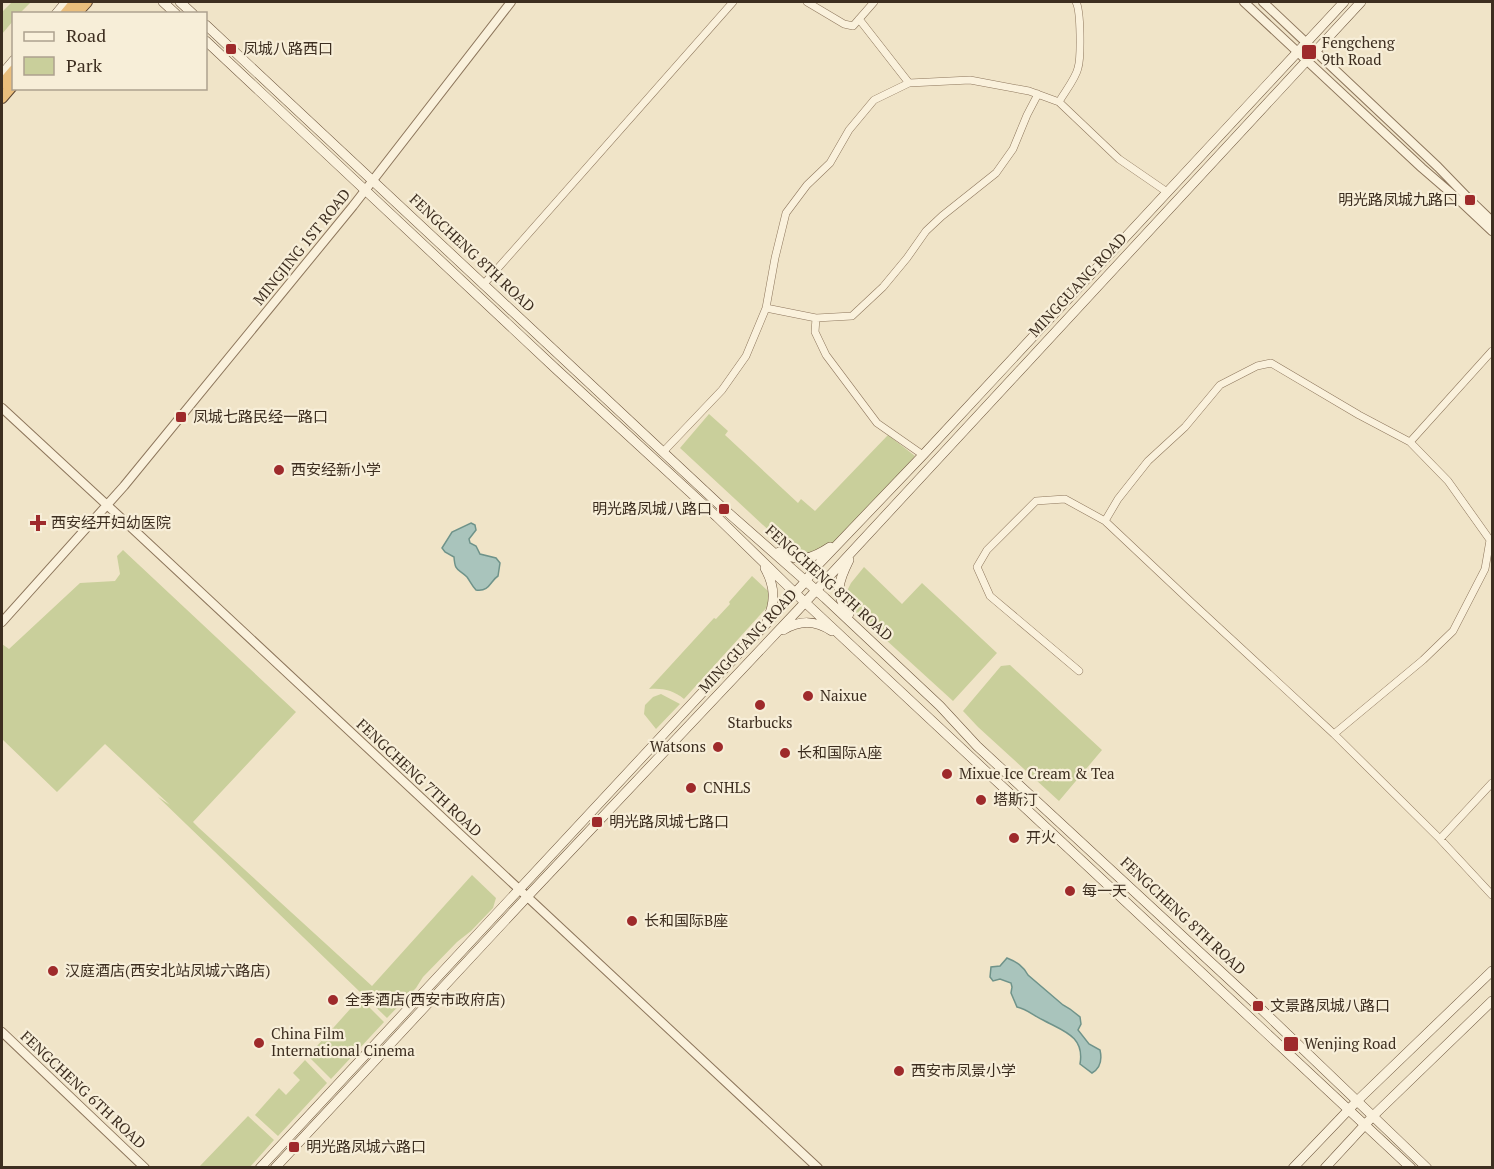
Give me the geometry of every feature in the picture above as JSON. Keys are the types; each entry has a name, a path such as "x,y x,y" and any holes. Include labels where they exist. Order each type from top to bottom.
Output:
{"highway":[{"path":"2,84 12,72"},
{"path":"2,98 12,86"}],"main road":[{"name":"MINGGUANG ROAD","path":"260,1167 1344,2"},
{"name":"MINGGUANG ROAD","path":"275,1167 817,590 1361,2"},
{"name":"FENGCHENG 8TH ROAD","path":"207,26 663,452 817,590 940,706 977,746 1258,1006 1427,1167"},
{"name":"FENGCHENG 8TH ROAD","path":"207,42 1411,1167"},
{"path":"2,74 12,62"},
{"path":"2,105 14,90"},
{"path":"764,544 788,556 802,558 815,556 843,539"},
{"path":"854,549 842,573 838,591 842,605 860,631"},
{"path":"755,554 766,570 774,592 770,613 761,629"},
{"path":"772,638 789,626 813,622 829,629 850,643"},
{"path":"1293,1167 1357,1101 1492,971"},
{"path":"1325,1167 1373,1116 1492,1001"}],"street":[{"name":"MINGJING 1ST ROAD","path":"2,622 108,505 373,181 511,2"},
{"path":"483,285 732,2"},
{"path":"807,2 844,24 853,26 874,2"},
{"path":"1059,102 1078,70 1080,31 1079,6 1076,2"},
{"path":"1244,2 1492,231"},
{"path":"1263,2 1438,166 1492,221"},
{"path":"859,19 909,83"},
{"path":"663,452 722,390 746,356 766,308 786,213 807,185 830,163 849,130 874,100 909,83 970,80 1029,91 1059,102 1119,159 1167,192"},
{"path":"766,308 816,318 852,316 884,287 926,231 996,173 1013,149 1038,94"},
{"path":"816,318 815,332 826,355 877,423 923,455"},
{"path":"1410,442 1492,351"},
{"path":"1105,521 1118,499 1148,460 1185,427 1221,385 1257,366 1270,363 1410,442 1448,481 1490,540 1485,569 1453,631 1423,660 1334,734"},
{"name":"FENGCHENG 7TH ROAD","path":"2,408 818,1167"},
{"path":"1079,672 990,596 977,567 987,550 1035,501 1065,499 1105,521 1334,734 1440,839 1492,895"},
{"path":"1440,839 1492,783"},
{"name":"FENGCHENG 6TH ROAD","path":"2,1032 145,1167"}],"green space":[{"path":"12,2 31,2 21,12 12,12 12,22 2,34 2,12"},
{"path":"709,414 728,431 725,435 798,503 801,499 815,511 888,435 915,456 827,551 804,560 790,550 680,448"},
{"path":"123,550 296,712 193,822 199,828 372,986 472,875 496,898 493,908 423,977 416,988 387,1018 105,744 57,792 2,739 2,644 9,649 80,583 115,581 120,574 117,556"},
{"path":"864,567 902,604 922,583 997,653 953,701 851,608 845,595"},
{"path":"752,576 768,591 768,606 684,699 668,690 649,689 714,618 716,619 730,604 729,602"},
{"path":"1010,665 1102,750 1059,801 963,711 1001,666"},
{"path":"661,694 680,704 656,729 644,714 645,705 653,697"},
{"path":"360,998 384,1022 331,1079 308,1056"},
{"path":"305,1060 327,1083 278,1136 255,1115 279,1088 286,1095 300,1080 293,1073"},
{"path":"248,1116 274,1140 250,1167 199,1167"}],"water":[{"path":"471,523 475,525 476,530 469,539 470,543 476,546 480,554 496,558 500,563 498,576 487,588 481,590 476,590 467,577 456,568 454,557 442,548 452,532"},
{"path":"1007,958 1024,969 1063,1005 1080,1017 1081,1024 1078,1030 1089,1044 1100,1050 1100,1063 1095,1071 1092,1073 1080,1064 1079,1047 1065,1031 1017,1007 1011,993 1011,983 1000,979 993,981 990,977 991,967 1000,966"}],"place":[{"name":"凤城八路西口","path":"231,49"},
{"name":"Fengcheng 9th Road","path":"1309,52"},
{"name":"明光路凤城九路口","path":"1470,200"},
{"name":"凤城七路民经一路口","path":"181,417"},
{"name":"西安经新小学","path":"279,470"},
{"name":"明光路凤城八路口","path":"724,509"},
{"name":"西安经开妇幼医院","path":"38,523"},
{"name":"Naixue","path":"808,696"},
{"name":"Starbucks","path":"760,705"},
{"name":"Watsons","path":"718,747"},
{"name":"长和国际A座","path":"785,753"},
{"name":"Mixue Ice Cream & Tea","path":"947,774"},
{"name":"CNHLS","path":"691,788"},
{"name":"塔斯汀","path":"981,800"},
{"name":"明光路凤城七路口","path":"597,822"},
{"name":"开火","path":"1014,838"},
{"name":"每一天","path":"1070,891"},
{"name":"长和国际B座","path":"632,921"},
{"name":"汉庭酒店(西安北站凤城六路店)","path":"53,971"},
{"name":"全季酒店(西安市政府店)","path":"333,1000"},
{"name":"文景路凤城八路口","path":"1258,1006"},
{"name":"China Film International Cinema","path":"259,1043"},
{"name":"Wenjing Road","path":"1291,1044"},
{"name":"西安市凤景小学","path":"899,1071"},
{"name":"明光路凤城六路口","path":"294,1147"}]}
